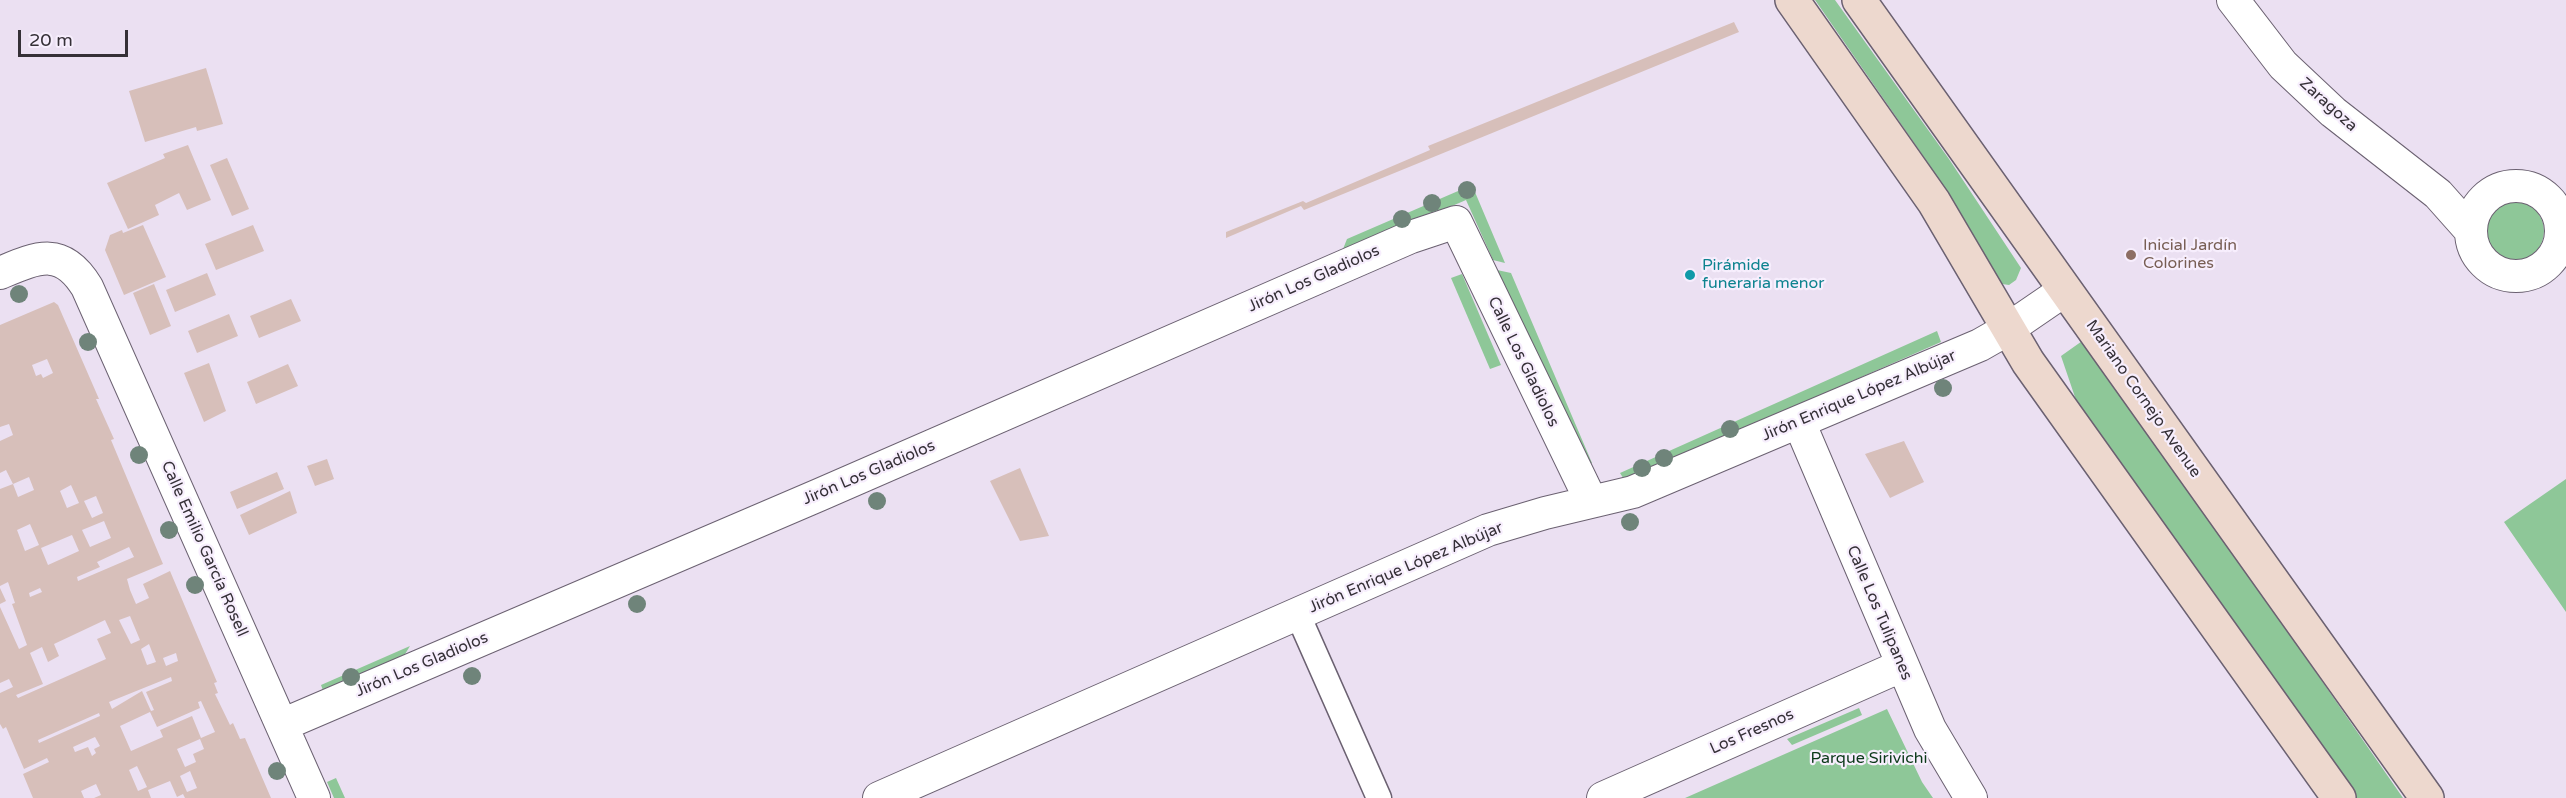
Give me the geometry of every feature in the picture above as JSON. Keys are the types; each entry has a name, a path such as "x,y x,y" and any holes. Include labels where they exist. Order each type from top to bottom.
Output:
{"main road":[{"path":"1792,0 1935,202 2028,363 2339,798"},
{"name":"Mariano Cornejo Avenue","path":"1859,0 2427,798"}],"street":[{"name":"Zaragoza","path":"2233,0 2283,65 2333,112 2438,194 2470,230"},
{"path":"2508,186 2523,186 2537,191 2549,200 2557,213 2561,227 2560,242 2554,256 2545,267 2532,274 2517,277 2501,275 2488,268 2477,256 2471,242 2470,230 2474,213 2482,200 2494,191 2508,186"},
{"path":"2438,194 2482,200"},
{"name":"Calle Los Gladiolos","path":"1456,222 1591,501"},
{"name":"Jirón Los Gladiolos","path":"282,725 1389,247 1456,222"},
{"name":"Calle Emilio García Rosell","path":"0,273 46,257 65,262 78,272 95,301 314,798"},
{"name":"Jirón Enrique López Albújar","path":"879,798 1488,530 1591,501 1633,492 1980,345 2065,290"},
{"name":"Calle Los Tulipanes","path":"1799,422 1901,666 1930,729 1971,798"},
{"path":"1298,615 1379,798"},
{"name":"Los Fresnos","path":"1603,798 1638,791 1901,666"}],"green space":[{"path":"1815,0 1835,0 1949,159 2021,268 2016,280 2009,285 2002,284 1996,279 1928,163"},
{"path":"1472,185 1505,263 1493,260 1466,200 1341,254 1347,239"},
{"path":"2514,201 2531,206 2539,214 2544,231 2539,248 2531,256 2514,261 2497,256 2489,248 2484,231 2489,214 2497,206"},
{"path":"1497,270 1511,273 1592,463 1581,467"},
{"path":"1462,274 1501,365 1490,369 1451,278"},
{"path":"1937,331 1941,342 1625,481 1620,473"},
{"path":"2085,339 2403,798 2348,798 2095,441 2076,400 2061,356"},
{"path":"2566,479 2566,612 2504,522"},
{"path":"410,646 399,664 325,696 321,685"},
{"path":"1859,708 1862,715 1792,745 1787,739"},
{"name":"Parque Sirivichi","path":"1887,709 1922,782 1933,798 1685,798"},
{"path":"336,778 345,798 334,798 327,782"}],"building":[{"path":"1734,22 1739,32 1304,210 1301,206 1226,238 1226,232 1303,201 1306,203 1430,150 1428,146"},
{"path":"206,68 223,124 197,131 196,127 145,142 129,91"},
{"path":"188,145 211,200 187,210 179,193 155,205 159,215 128,229 107,183 165,158 163,154"},
{"path":"227,158 249,209 232,216 210,165"},
{"path":"143,225 166,277 124,295 105,250 110,235 122,230 123,233"},
{"path":"253,225 264,251 216,270 205,244"},
{"path":"207,273 216,295 175,312 166,290"},
{"path":"154,284 171,326 150,335 133,293"},
{"path":"291,299 301,321 259,338 250,316"},
{"path":"54,302 58,305 99,399 96,399 114,439 111,440 163,564 127,579 136,604 149,598 143,584 170,571 217,682 214,683 218,693 215,694 230,725 233,723 240,739 245,738 271,798 185,798 183,794 177,797 170,781 148,790 151,798 94,798 101,795 96,784 81,791 84,798 33,798 23,774 49,762 47,758 24,769 6,727 3,729 0,724 0,693 13,687 9,679 0,683 0,607 19,649 27,645 12,604 15,603 8,582 0,586 0,489 13,484 6,470 0,473 0,441 13,435 9,424 0,427 0,325","holes":["47,359 53,373 43,378 41,374 36,376 32,365","29,477 34,490 18,497 13,484","71,485 79,503 67,508 60,491","96,496 103,513 92,518 84,501","104,521 111,538 90,547 82,530","30,524 39,545 25,551 17,530","72,535 79,551 48,565 41,548","129,547 134,557 78,581 77,577 100,567 97,562","40,588 42,592 30,597 29,593","130,616 140,640 131,644 119,620","105,620 111,633 97,639 106,659 18,698 16,695 43,684 30,653 42,647 48,662 59,656 54,644","149,644 156,662 147,665 141,649","176,653 178,661 166,666 163,658","171,677 172,681 146,692 154,710 151,711 142,691 112,709 109,702","201,701 215,732 201,738 192,716 160,730 163,737 131,751 120,726 150,712 157,727 200,708 198,702","99,713 100,716 39,743 38,740","95,737 100,746 94,749 96,753 92,756 88,747 75,752 73,747","200,739 204,749 193,754 196,762 185,767 177,749","137,766 147,787 138,791 129,770","190,771 197,788 187,792 180,776"]},
{"path":"229,314 238,336 197,353 188,331"},
{"path":"209,363 226,411 204,422 184,373"},
{"path":"288,364 298,386 256,404 247,382"},
{"path":"1904,441 1924,482 1890,498 1865,454"},
{"path":"327,459 334,479 315,486 307,466"},
{"path":"1020,468 1049,536 1020,541 990,481"},
{"path":"277,472 284,489 237,509 230,492"},
{"path":"290,491 297,513 249,535 240,515"},
{"path":"0,588 6,601 0,604"}],"place":[{"name":"Inicial Jardín Colorines","path":"2131,255"},
{"name":"Pirámide funeraria menor","path":"1690,275"}]}
